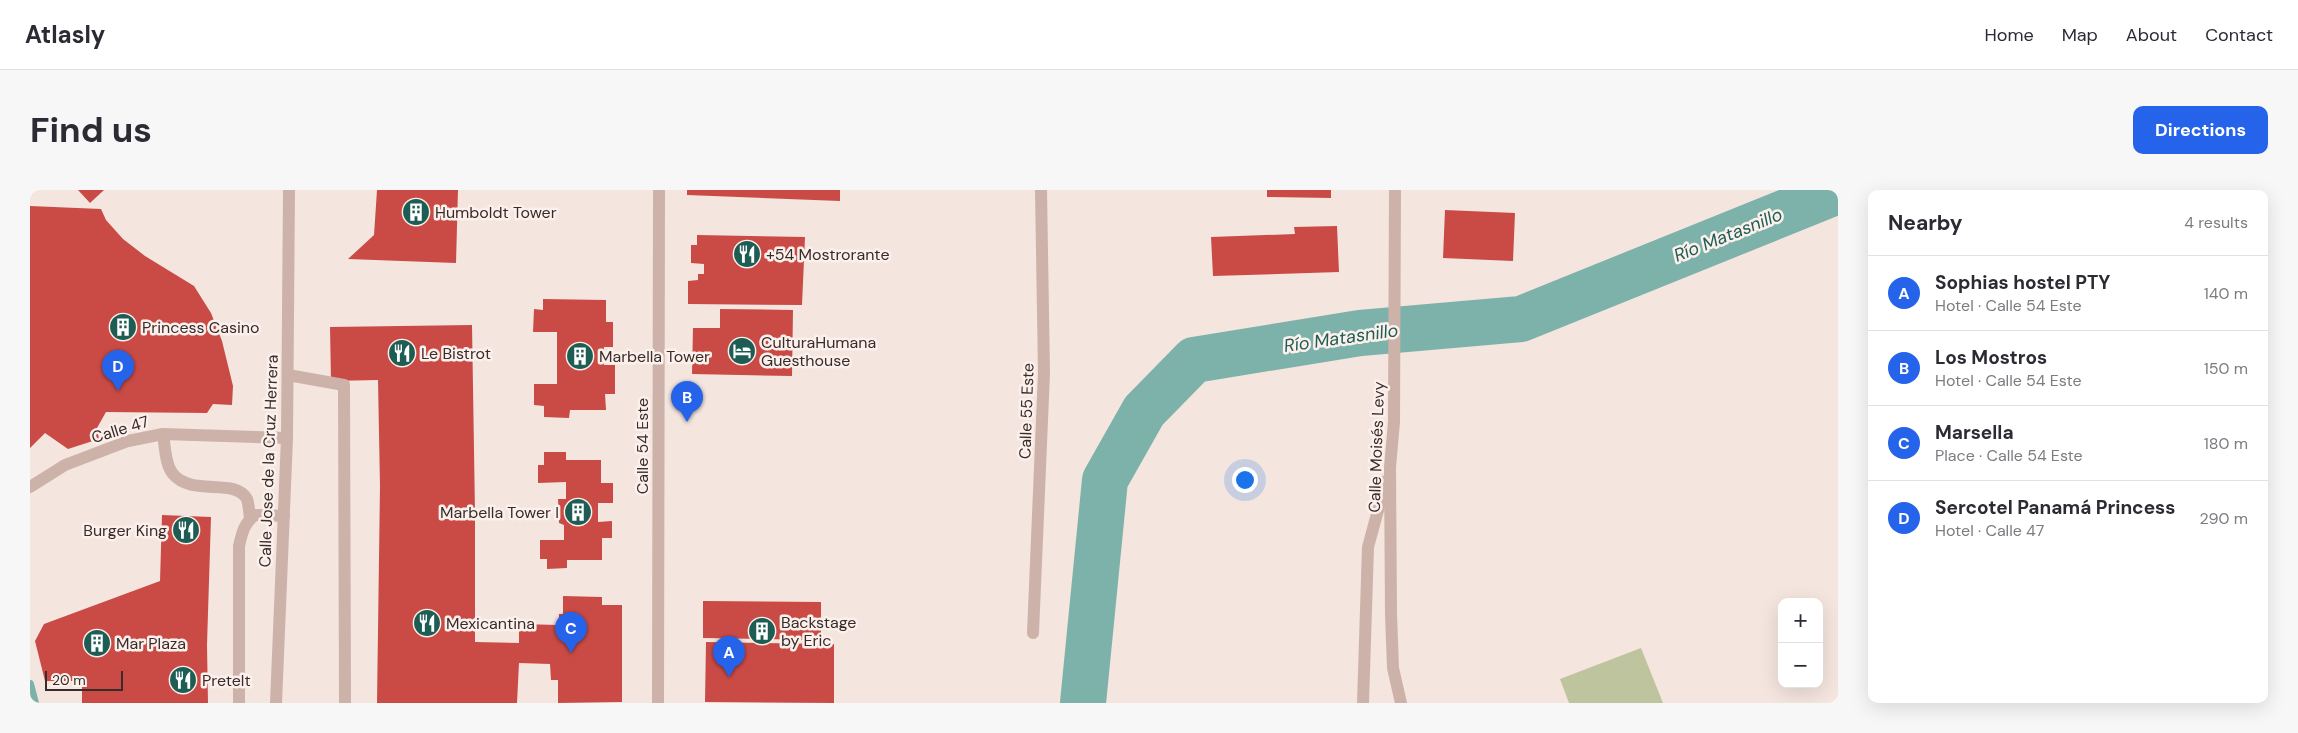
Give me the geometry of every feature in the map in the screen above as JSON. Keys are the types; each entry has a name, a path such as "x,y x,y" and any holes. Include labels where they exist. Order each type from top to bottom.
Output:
{"street":[{"name":"Calle Jose de la Cruz Herrera","path":"276,703 287,438 289,190"},
{"name":"Calle 54 Este","path":"658,703 659,190"},
{"name":"Calle 55 Este","path":"1033,632 1044,373 1042,190"},
{"name":"Calle Moisés Levy","path":"1395,190 1394,422 1390,467 1393,668 1401,703"},
{"path":"288,375 344,385 345,703"},
{"path":"163,434 169,466 173,474 188,485 198,488 228,488 241,493 248,504 250,518"},
{"name":"Calle 47","path":"30,487 65,465 128,441 163,434 287,438"},
{"path":"1363,703 1368,547 1390,467"},
{"path":"239,703 239,546 242,532 250,518 255,515 284,516"}],"green space":[{"path":"1641,648 1663,703 1569,703 1560,679"}],"building":[{"path":"78,190 104,190 90,203"},
{"name":"Humboldt Tower","path":"377,190 458,190 456,263 348,259 374,235"},
{"path":"687,190 840,190 840,201 687,195"},
{"path":"1267,190 1331,190 1331,198 1267,197"},
{"name":"Princess Casino","path":"30,206 101,209 106,220 123,239 145,256 194,286 211,313 222,341 233,386 232,405 213,404 207,413 106,412 97,428 99,439 68,449 45,433 30,448"},
{"path":"1445,210 1515,213 1513,261 1443,258"},
{"path":"1337,226 1339,272 1213,276 1211,237 1295,234 1294,227"},
{"path":"697,235 805,237 802,305 688,304 688,281 698,280 698,274 704,274 704,264 691,263 691,245 697,245"},
{"name":"Marbella Tower","path":"543,299 606,300 606,322 613,322 613,347 604,347 604,365 615,365 615,394 605,394 606,410 570,410 569,418 544,417 544,406 534,405 534,384 557,384 557,332 533,332 534,309 543,310"},
{"name":"CulturaHumana Guesthouse","path":"720,309 793,310 792,376 692,374 693,328 720,328"},
{"path":"472,325 475,642 519,643 519,624 559,625 559,614 563,614 563,596 602,597 602,605 622,605 622,702 558,703 558,680 551,680 550,664 519,663 517,703 377,703 380,486 378,380 331,381 330,327"},
{"name":"Marbella Tower I","path":"544,452 566,452 566,460 601,460 601,483 613,483 613,503 598,503 598,522 612,521 612,538 602,538 602,560 567,560 567,568 547,569 547,559 540,559 540,540 564,540 564,525 559,523 558,499 566,499 566,482 538,483 538,465 544,465"},
{"path":"162,515 211,517 207,645 208,703 82,703 82,681 45,681 35,641 44,624 160,581"},
{"path":"703,601 821,602 821,640 703,638"},
{"path":"706,642 834,644 834,703 705,702"}],"waterway":[{"name":"Río Matasnillo","path":"1083,703 1105,480 1144,411 1194,360 1360,333 1521,319 1838,191"},
{"path":"30,684 35,703"}],"place":[{"name":"Humboldt Tower","path":"416,212"},
{"name":"+54 Mostrorante","path":"747,254"},
{"name":"Princess Casino","path":"123,327"},
{"name":"CulturaHumana Guesthouse","path":"742,351"},
{"name":"Le Bistrot","path":"402,353"},
{"name":"Marbella Tower","path":"580,356"},
{"name":"Sercotel Panamá Princess","path":"118,391"},
{"name":"Los Mostros","path":"687,422"},
{"name":"Marbella Tower I","path":"578,512"},
{"name":"Burger King","path":"186,530"},
{"name":"Mexicantina","path":"427,623"},
{"name":"Backstage by Eric","path":"762,631"},
{"name":"Mar Plaza","path":"97,643"},
{"name":"Marsella","path":"571,653"},
{"name":"Sophias hostel PTY","path":"729,677"},
{"name":"Pretelt","path":"183,680"}]}
